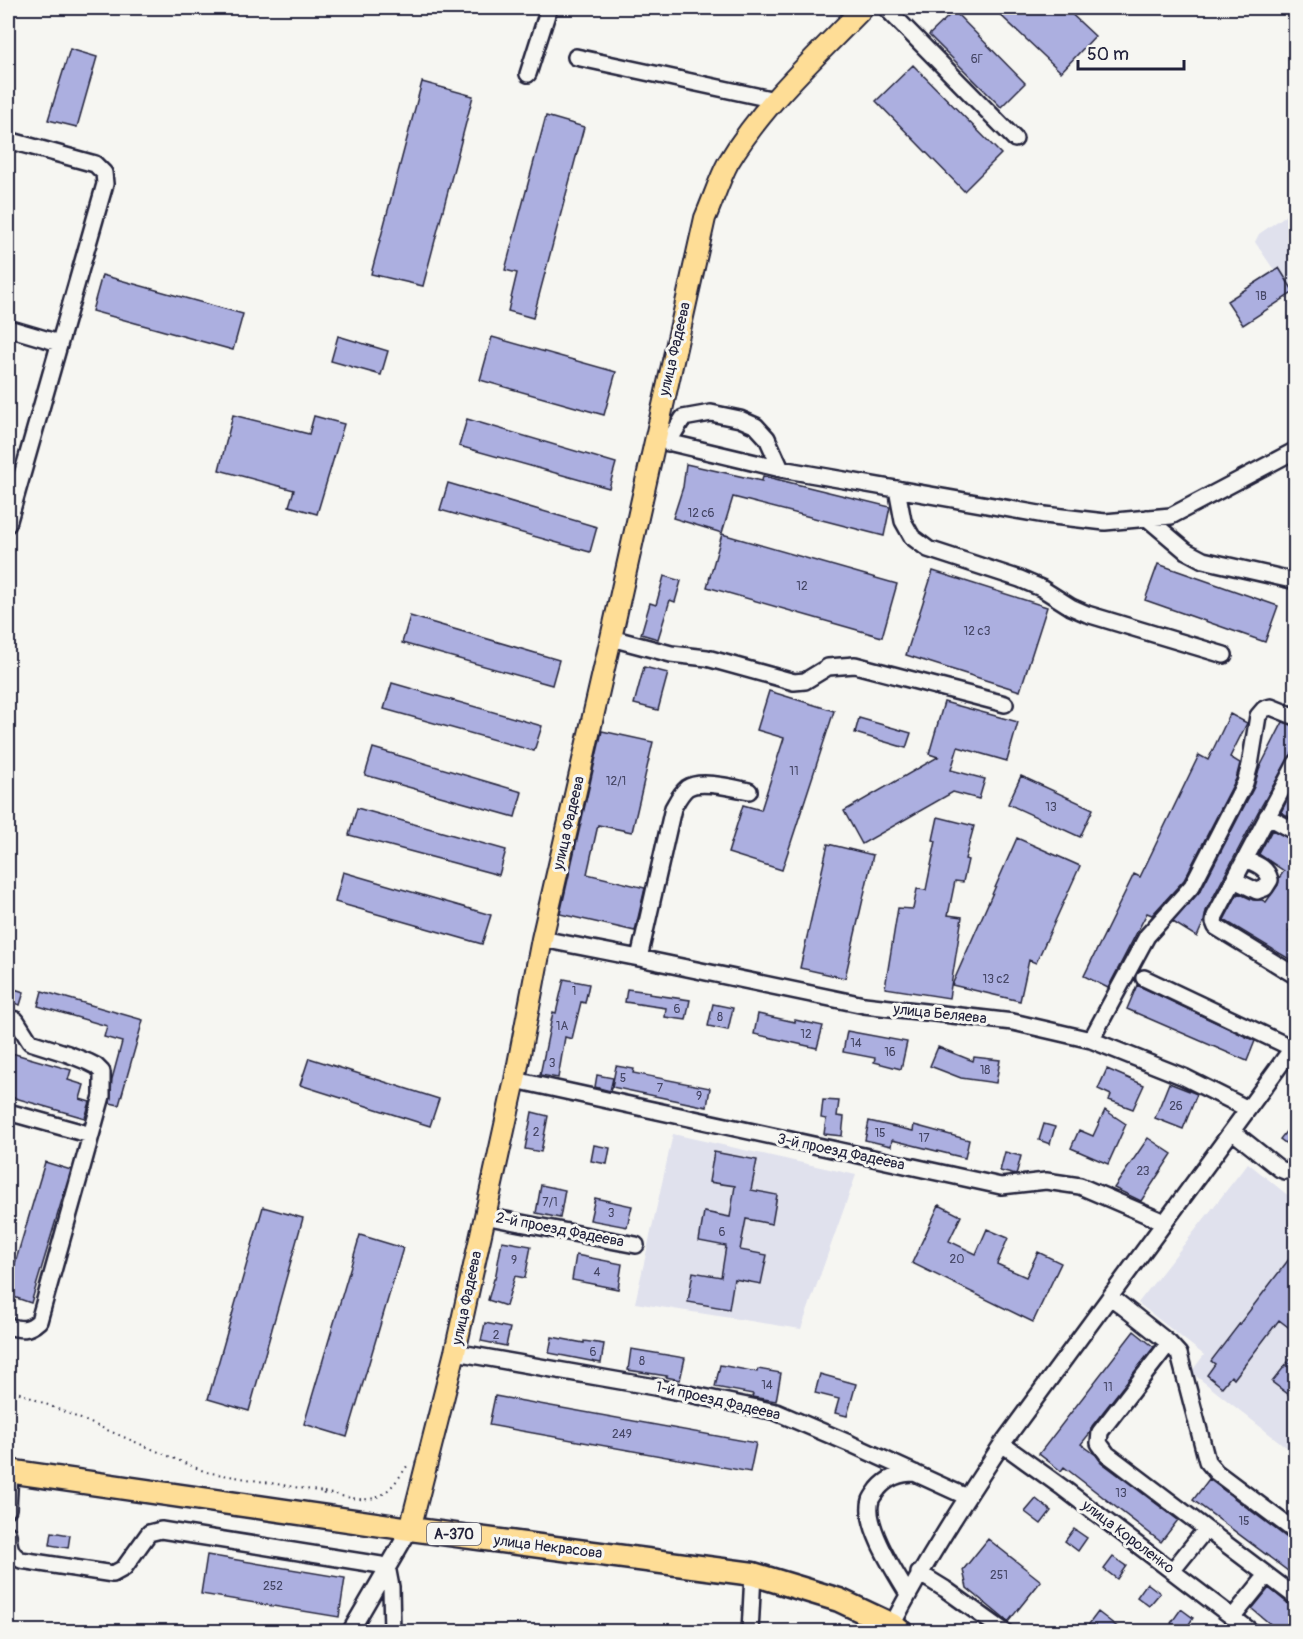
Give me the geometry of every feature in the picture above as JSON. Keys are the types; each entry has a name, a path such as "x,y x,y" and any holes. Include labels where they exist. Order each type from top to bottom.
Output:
{"highway":[{"name":"улица Некрасова","path":"9,1471 410,1529 753,1574 839,1600 897,1628"}],"main road":[{"name":"улица Фадеева","path":"410,1529 455,1352 515,1080 542,939 611,638 662,441 705,218 728,164 753,127 775,100 863,8"}],"street":[{"path":"528,74 549,8"},
{"path":"886,8 1015,139"},
{"path":"576,57 775,100"},
{"path":"8,140 95,164 104,173 105,184 8,524"},
{"path":"8,328 59,343"},
{"path":"781,469 767,438 756,426 740,419 711,413 683,418 662,441 781,469 1046,515 1105,522 1171,516 1296,450"},
{"path":"897,489 903,520 912,537 928,549 1020,579 1087,614 1224,655"},
{"path":"1148,518 1186,551 1203,560 1296,582"},
{"path":"611,638 671,654 707,658 794,682 805,681 828,667 855,665 1005,704"},
{"path":"1091,1040 1147,936 1192,886 1245,783 1258,716 1264,709 1271,707 1296,717"},
{"path":"1296,763 1292,780 1267,816 1214,922 1216,927 1296,976"},
{"path":"639,958 673,808 680,795 689,786 701,784 749,791"},
{"path":"1267,816 1296,832"},
{"path":"1234,880 1257,891 1265,888 1270,880 1269,872 1245,859"},
{"name":"улица Беляева","path":"542,939 864,1005 1013,1022 1091,1040 1184,1077 1248,1109"},
{"path":"897,1628 908,1594 919,1574 1002,1444 1294,1045 1144,978"},
{"path":"8,1018 16,1020 30,1042 68,1053 96,1066 102,1072 102,1096 39,1321 26,1330 8,1326"},
{"name":"3-й проезд Фадеева","path":"515,1080 1002,1186 1046,1181 1080,1186 1164,1222"},
{"path":"8,1112 91,1135"},
{"path":"1232,1131 1280,1169 1285,1171 1296,1169"},
{"name":"2-й проезд Фадеева","path":"484,1216 636,1245"},
{"path":"1111,1297 1169,1343 1179,1354 1207,1461 1216,1472 1296,1532"},
{"path":"1169,1343 1100,1432 1099,1443 1107,1454 1296,1597"},
{"name":"1-й проезд Фадеева","path":"455,1352 655,1387 776,1412 967,1497"},
{"name":"улица Короленко","path":"1002,1444 1064,1488 1252,1632"},
{"path":"8,1509 9,1471"},
{"path":"908,1594 877,1537 870,1518 870,1508 871,1500 884,1483 892,1477 916,1473"},
{"path":"350,1632 410,1529"},
{"path":"1172,1571 1206,1529"},
{"path":"8,1534 9,1549 21,1560 113,1574 124,1568 149,1533 161,1530 387,1566"},
{"path":"387,1566 391,1587 392,1632"},
{"path":"750,1632 753,1574"},
{"path":"919,1574 945,1589 1005,1632"},
{"path":"1233,1617 1267,1575"}],"path":[{"path":"8,1388 206,1472 352,1499 370,1500 388,1491 412,1459 427,1462"},
{"path":"320,1516 324,1492"}],"shaded area":[{"path":"1295,209 1295,294 1279,268 1274,270 1255,242 1259,234"},
{"path":"673,1134 856,1175 801,1329 635,1303"},
{"path":"1248,1163 1295,1201 1295,1454 1191,1372 1204,1355 1138,1303"}],"building":[{"path":"993,8 1065,8 1095,36 1061,72"},
{"path":"954,11 1025,83 1001,107 929,35"},
{"path":"70,49 97,57 77,127 48,120"},
{"path":"913,65 1001,154 964,191 876,101"},
{"path":"422,82 473,96 423,286 371,274"},
{"path":"546,116 584,127 533,318 508,311 517,273 505,270"},
{"path":"1279,268 1294,292 1243,325 1227,301"},
{"path":"102,275 243,314 233,350 92,311"},
{"path":"338,336 388,351 381,375 331,361"},
{"path":"492,337 616,372 604,415 480,380"},
{"path":"233,415 309,434 314,416 344,424 317,514 289,506 294,490 219,470"},
{"path":"467,419 616,463 609,488 459,446"},
{"path":"686,464 762,481 763,476 890,507 884,536 733,497 722,533 673,518 683,487"},
{"path":"448,483 597,527 590,552 440,510"},
{"path":"722,534 897,584 882,637 707,587"},
{"path":"1158,564 1278,606 1265,642 1145,600"},
{"path":"933,571 1047,607 1020,691 906,655"},
{"path":"664,576 681,581 675,602 670,600 658,639 641,634 650,603 656,605"},
{"path":"410,616 559,660 552,685 402,643"},
{"path":"644,667 668,673 658,710 634,704"},
{"path":"392,683 542,726 534,751 384,709"},
{"path":"769,691 834,711 782,870 728,853 743,805 761,810 784,738 757,730"},
{"path":"944,702 1018,722 1007,761 958,747 951,770 985,779 979,799 953,792 862,844 844,811 938,757 929,754"},
{"path":"1230,714 1247,723 1230,757 1240,763 1236,779 1184,880 1152,915 1147,913 1108,988 1084,976 1134,874 1140,877 1199,755 1208,760"},
{"path":"859,718 911,733 906,748 855,733"},
{"path":"1283,722 1296,726 1296,746 1206,911 1197,937 1173,922 1201,890 1254,787 1259,769"},
{"path":"602,731 653,742 632,832 598,825 587,874 645,888 635,931 560,914"},
{"path":"373,748 522,792 515,817 365,775"},
{"path":"1021,776 1093,809 1080,837 1008,804"},
{"path":"1294,787 1296,788 1296,821 1281,812"},
{"path":"357,808 506,850 499,875 349,835"},
{"path":"938,817 974,826 965,859 968,860 963,882 955,881 948,915 962,917 949,998 885,988 898,908 913,909 917,889 926,890 936,841 933,840"},
{"path":"1272,830 1296,842 1296,921 1289,931 1296,935 1296,963 1224,920 1238,893 1253,900 1266,902 1278,885 1279,878 1284,871 1259,854"},
{"path":"1017,838 1080,866 1036,963 1029,960 1020,1001 952,985"},
{"path":"828,844 873,855 845,978 800,968"},
{"path":"343,872 491,915 482,944 335,902"},
{"path":"564,979 589,984 585,1003 581,1002 572,1039 565,1037 558,1078 540,1075 553,1012 556,1013"},
{"path":"1137,985 1255,1041 1247,1061 1127,1009"},
{"path":"8,987 24,992 20,1005 8,1001"},
{"path":"627,989 690,1000 686,1020 665,1017 666,1008 625,1002"},
{"path":"42,991 143,1020 119,1105 110,1103 112,1079 122,1042 104,1037 107,1026 38,1006"},
{"path":"713,1004 733,1008 728,1030 708,1026"},
{"path":"758,1014 823,1026 817,1048 754,1034"},
{"path":"847,1031 907,1042 901,1069 874,1062 875,1058 843,1052"},
{"path":"938,1047 973,1061 974,1057 1000,1060 996,1083 961,1078 930,1066"},
{"path":"8,1052 71,1070 68,1080 84,1085 80,1099 90,1102 85,1118 8,1096"},
{"path":"309,1058 439,1099 430,1126 300,1085"},
{"path":"616,1066 634,1069 633,1073 710,1088 707,1107 612,1087"},
{"path":"1107,1069 1144,1085 1133,1109 1109,1100 1111,1095 1098,1089"},
{"path":"597,1075 613,1078 610,1091 595,1087"},
{"path":"1169,1083 1197,1094 1183,1129 1155,1118"},
{"path":"823,1100 839,1101 837,1116 844,1117 842,1136 824,1134 826,1119 821,1118"},
{"path":"1105,1110 1126,1124 1108,1164 1071,1148 1079,1130 1093,1136"},
{"path":"532,1112 548,1116 541,1152 525,1149"},
{"path":"1296,1119 1296,1151 1280,1139"},
{"path":"869,1121 913,1131 914,1125 969,1140 965,1158 892,1140 891,1146 865,1140"},
{"path":"1044,1124 1055,1127 1050,1144 1039,1140"},
{"path":"1148,1138 1172,1154 1141,1201 1114,1188"},
{"path":"594,1145 610,1148 607,1164 591,1161"},
{"path":"714,1152 757,1160 751,1190 777,1195 772,1224 746,1219 740,1250 767,1255 761,1284 734,1279 729,1309 688,1302 693,1272 721,1277 726,1246 699,1241 704,1212 730,1217 735,1186 709,1182"},
{"path":"1005,1152 1021,1156 1016,1175 1000,1171"},
{"path":"45,1162 71,1170 31,1303 8,1295 8,1287"},
{"path":"541,1185 565,1190 560,1218 536,1213"},
{"path":"595,1198 632,1206 627,1227 590,1220"},
{"path":"939,1205 961,1216 949,1241 976,1254 987,1229 1008,1238 997,1264 1026,1277 1038,1252 1061,1263 1033,1322 912,1263"},
{"path":"263,1207 303,1218 249,1411 208,1399"},
{"path":"360,1235 403,1248 347,1437 304,1424"},
{"path":"502,1241 531,1246 525,1278 515,1276 506,1306 488,1300 495,1279"},
{"path":"1296,1250 1296,1333 1279,1320 1234,1379 1231,1376 1222,1387 1207,1375 1215,1364 1211,1361"},
{"path":"576,1255 622,1264 618,1289 572,1280"},
{"path":"485,1323 510,1328 506,1346 481,1341"},
{"path":"1134,1331 1154,1347 1092,1426 1090,1433 1081,1444 1096,1455 1101,1462 1178,1520 1161,1542 1064,1467 1061,1471 1039,1454"},
{"path":"552,1337 604,1344 601,1363 549,1353"},
{"path":"631,1349 685,1358 680,1380 628,1370"},
{"path":"1296,1352 1296,1400 1272,1382"},
{"path":"720,1365 757,1372 758,1369 781,1373 776,1401 715,1387"},
{"path":"820,1374 856,1384 847,1416 835,1413 839,1399 815,1393"},
{"path":"495,1396 756,1443 750,1472 489,1425"},
{"path":"1209,1479 1290,1540 1296,1542 1296,1577 1193,1500"},
{"path":"1036,1499 1051,1511 1041,1524 1025,1512"},
{"path":"1074,1529 1087,1538 1078,1551 1065,1541"},
{"path":"52,1532 70,1535 68,1548 50,1545"},
{"path":"988,1539 1041,1581 1008,1622 967,1588 963,1570"},
{"path":"207,1555 345,1578 339,1617 201,1594"},
{"path":"1113,1557 1126,1566 1117,1579 1104,1569"},
{"path":"1147,1583 1160,1593 1149,1606 1137,1597"},
{"path":"1269,1588 1290,1605 1296,1607 1296,1632 1280,1632 1252,1609"},
{"path":"1181,1609 1193,1618 1184,1632 1171,1623"},
{"path":"1098,1612 1124,1632 1083,1632"}]}
